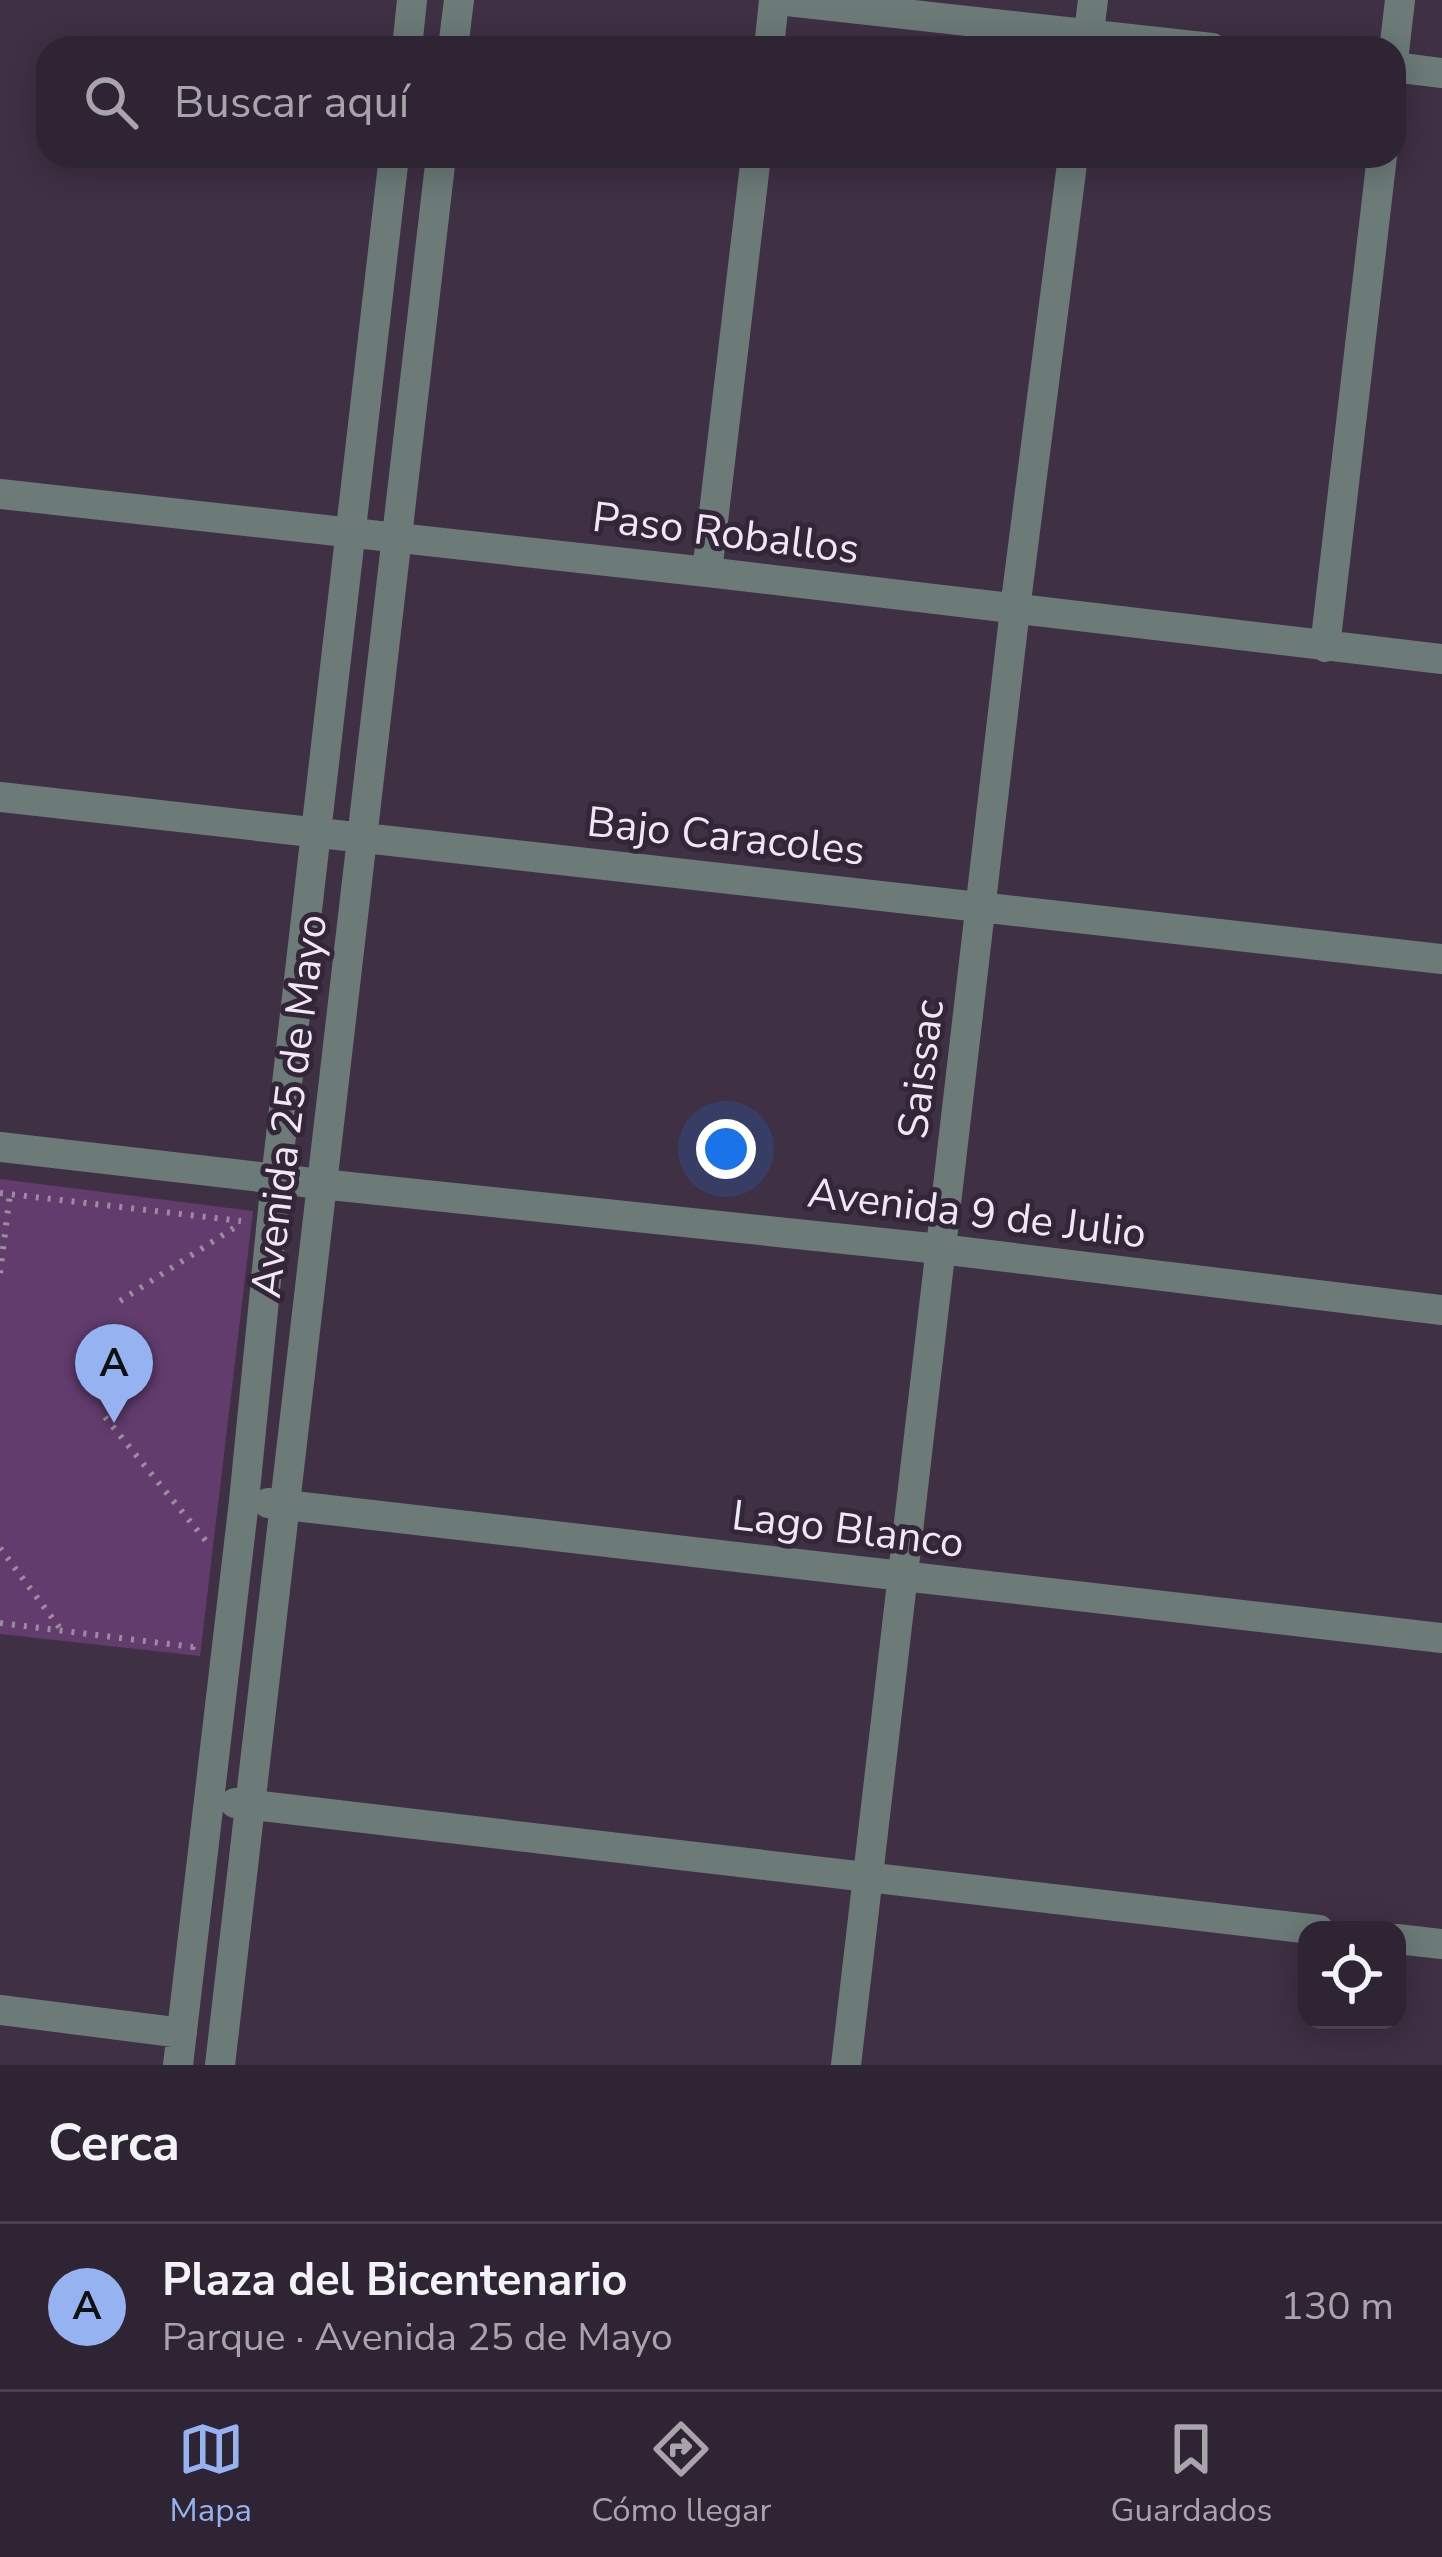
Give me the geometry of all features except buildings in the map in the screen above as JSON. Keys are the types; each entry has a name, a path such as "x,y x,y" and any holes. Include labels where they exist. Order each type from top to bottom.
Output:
{"street":[{"path":"408,36 412,0"},
{"path":"454,36 459,0"},
{"path":"771,36 776,0 1043,36"},
{"path":"1089,36 1093,0"},
{"path":"1396,36 1400,0"},
{"path":"1406,68 1442,73"},
{"name":"Avenida 25 de Mayo","path":"178,2065 393,168"},
{"name":"Avenida 25 de Mayo","path":"220,2065 440,168"},
{"path":"707,572 755,168"},
{"name":"Saissac","path":"846,2065 1015,609 1071,168"},
{"path":"1325,647 1381,168"},
{"name":"Paso Roballos","path":"0,494 1442,659"},
{"name":"Bajo Caracoles","path":"0,797 1442,959"},
{"name":"Avenida 9 de Julio","path":"0,1147 940,1249 1442,1310"},
{"name":"Lago Blanco","path":"244,1501 1442,1638"},
{"path":"209,1799 1298,1928"},
{"path":"1406,1940 1442,1944"},
{"path":"0,2010 182,2032"}],"path":[{"path":"0,1193 243,1221"},
{"path":"0,1273 10,1194"},
{"path":"241,1244 243,1221"},
{"path":"120,1300 243,1221"},
{"path":"105,1417 206,1540 209,1518"},
{"path":"0,1548 62,1631"},
{"path":"0,1623 194,1647 196,1626"}],"shaded area":[{"path":"0,1179 253,1211 200,1656 0,1634"}],"place":[{"name":"Plaza del Bicentenario","path":"114,1423"}]}
